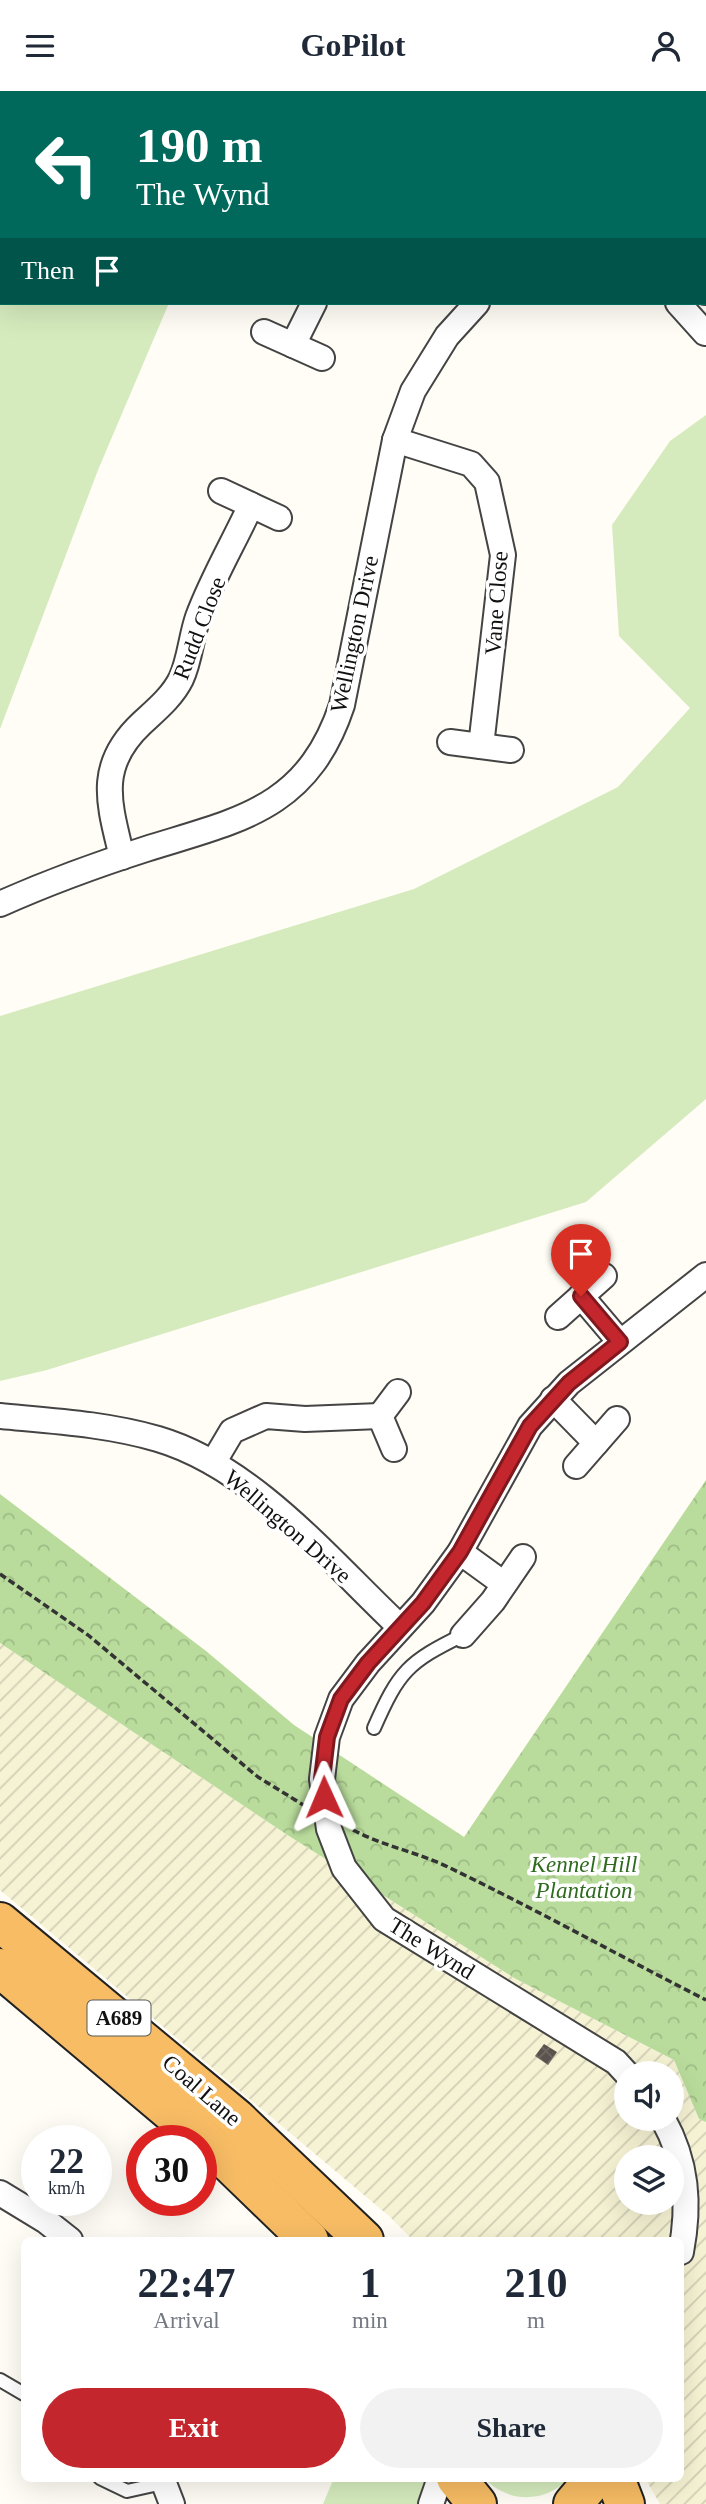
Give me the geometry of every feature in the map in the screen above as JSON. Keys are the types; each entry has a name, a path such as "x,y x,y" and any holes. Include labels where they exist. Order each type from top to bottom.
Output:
{"highway":[{"name":"Coal Lane","path":"0,1922 236,2117 361,2237"},
{"name":"Coal Lane","path":"0,1968 216,2150 306,2237"},
{"path":"459,2482 477,2504"},
{"path":"573,2504 592,2482"},
{"path":"617,2482 625,2504"}],"street":[{"path":"293,345 313,305"},
{"name":"Wellington Drive","path":"0,904 122,857 249,816 289,788 327,741 342,705 395,440 413,391 447,336 475,305"},
{"path":"685,305 705,334"},
{"path":"264,332 322,358"},
{"name":"Vane Close","path":"395,440 471,464 488,482 503,555 481,746"},
{"path":"221,491 279,518"},
{"name":"Rudd Close","path":"122,857 108,800 111,769 116,755 182,678 199,615 251,505"},
{"path":"450,742 511,750"},
{"name":"The Wynd","path":"616,2061 384,1919 344,1868 328,1829 323,1791 327,1737 341,1699 423,1603 460,1552 510,1457 553,1399 706,1275"},
{"path":"558,1317 604,1276"},
{"path":"581,1296 620,1342"},
{"path":"380,1416 398,1392"},
{"path":"553,1399 596,1443"},
{"name":"Wellington Drive","path":"0,1416 124,1430 178,1446 213,1462 258,1494 400,1627"},
{"path":"213,1462 232,1431 265,1416 304,1419 380,1416"},
{"path":"380,1416 394,1450"},
{"path":"576,1467 617,1419"},
{"path":"460,1552 504,1584"},
{"path":"463,1635 523,1557"},
{"path":"670,2131 686,2176 687,2220 684,2237"},
{"path":"0,2193 46,2221 66,2237"},
{"path":"431,2504 439,2482"}],"lane":[{"path":"374,1728 401,1673 418,1659 463,1635"},
{"path":"0,2380 21,2392"},
{"path":"108,2482 127,2491 166,2488"}],"shaded area":[{"path":"0,1643 289,1836 516,1979 674,2060 614,2061 614,2131 684,2131 684,2084 699,2119 706,2122 706,2504 660,2504 647,2482 684,2482 684,2237 410,2237 389,2216 0,1890"}],"green space":[{"path":"0,305 168,305 98,470 0,729"},
{"path":"706,415 706,1099 586,1202 47,1370 0,1381 0,1016 414,889 618,787 690,708 619,636 612,525 670,441"},
{"name":"Kennel Hill Plantation","path":"706,1480 706,2122 699,2119 684,2084 684,2061 674,2061 516,1979 289,1836 0,1643 0,1494 206,1651 294,1725 464,1837"},
{"path":"332,2482 427,2482 423,2504 323,2504"},
{"path":"489,2482 565,2482 550,2492 527,2497 504,2492"}],"building":[{"path":"544,2044 557,2052 548,2065 535,2056"}],"route":[{"path":"324,1797 322,1779 327,1737 341,1699 368,1663 423,1603 460,1552 510,1457 530,1426 569,1383 620,1342 581,1296"}]}
